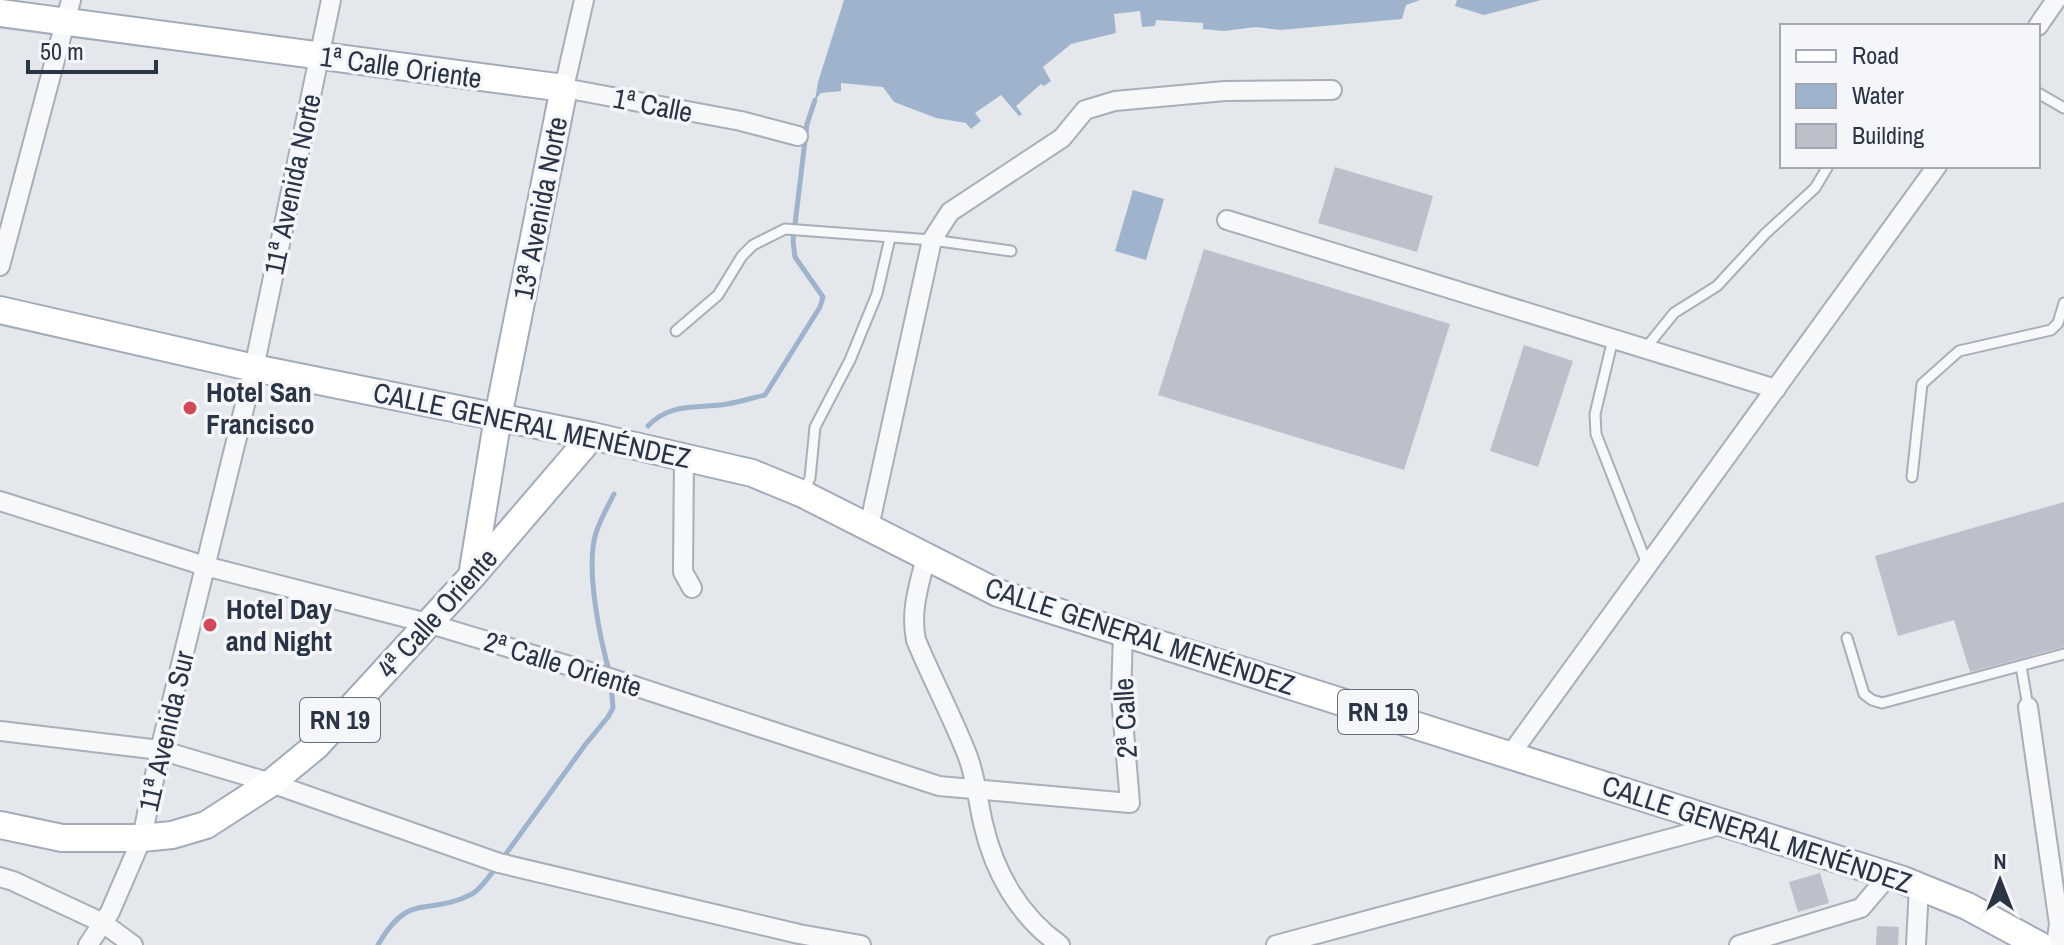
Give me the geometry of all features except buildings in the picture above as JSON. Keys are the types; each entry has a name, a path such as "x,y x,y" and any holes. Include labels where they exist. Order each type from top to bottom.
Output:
{"main road":[{"name":"1ª Calle Oriente","path":"0,13 68,11 319,56 564,88"},
{"name":"13ª Avenida Norte","path":"472,576 498,417 564,88"},
{"name":"CALLE GENERAL MENÉNDEZ","path":"0,310 254,368 592,436 752,473 803,494 998,593 1889,875 1967,906 2039,945"},
{"name":"4ª Calle Oriente","path":"0,825 62,838 142,838 188,832 206,825 271,783 316,746 472,576 592,436"}],"street":[{"name":"11ª Avenida Norte","path":"254,368 331,0"},
{"name":"13ª Avenida Norte","path":"564,88 584,0"},
{"path":"2039,24 2056,0"},
{"path":"0,266 68,11"},
{"name":"1ª Calle","path":"564,88 741,121 798,136"},
{"path":"869,527 932,240 950,212 1062,138 1085,110 1115,101 1225,91 1332,90"},
{"path":"1510,755 1936,168"},
{"path":"1227,220 1776,389"},
{"name":"11ª Avenida Sur","path":"88,945 110,912 142,838 160,750 254,368"},
{"path":"684,456 683,572 692,588"},
{"name":"2ª Calle Oriente","path":"0,501 205,566 427,623 610,678 939,786 1130,803"},
{"path":"926,557 912,621 916,640 967,754 997,869 1030,919 1060,945"},
{"name":"2ª Calle","path":"1123,633 1121,696 1130,803"},
{"path":"2028,707 2059,924 2056,945"},
{"path":"0,731 160,750 271,783 499,863 799,934 861,945"},
{"path":"1276,945 1724,824"},
{"path":"1739,945 1780,939 1861,908 1889,875"},
{"path":"0,877 103,923 133,945"},
{"path":"1916,945 1919,886"}],"lane":[{"path":"2040,94 2064,108"},
{"path":"1645,349 1674,313 1717,286 1765,234 1815,188 1827,168"},
{"path":"676,331 718,295 742,256 753,245 785,229 932,240 1011,251"},
{"path":"803,494 810,478 815,427 850,360 877,294 890,238"},
{"path":"1912,477 1922,384 1959,351 2051,330 2058,323 2064,303"},
{"path":"1613,339 1595,414 1596,434 1647,566"},
{"path":"1847,638 1864,694 1882,703 2064,654"},
{"path":"2021,666 2028,707"}],"water":[{"path":"844,0 1420,0 1406,5 1402,19 1280,30 1256,27 1224,31 1203,29 1203,23 1156,20 1155,26 1142,27 1140,11 1114,14 1116,33 1071,44 1043,67 1051,81 1044,86 1041,84 1016,106 1022,114 1019,116 1001,95 975,113 981,121 971,129 966,123 936,118 894,102 883,87 841,83 841,91 821,93 815,100"},
{"path":"1457,0 1541,0 1484,15 1455,6"},
{"path":"1133,190 1164,199 1146,260 1115,251"}],"waterway":[{"path":"648,426 675,410 727,404 765,395 820,307 823,297 795,257 793,241 807,124 815,100"},
{"path":"610,674 598,623 592,565 596,533 614,494"},
{"path":"503,858 608,717 613,708 611,684"},
{"path":"378,945 400,917 410,911 457,901 472,894 497,866"}],"place":[{"name":"Hotel San Francisco","path":"190,408"},
{"name":"Hotel Day and Night","path":"210,625"}]}
